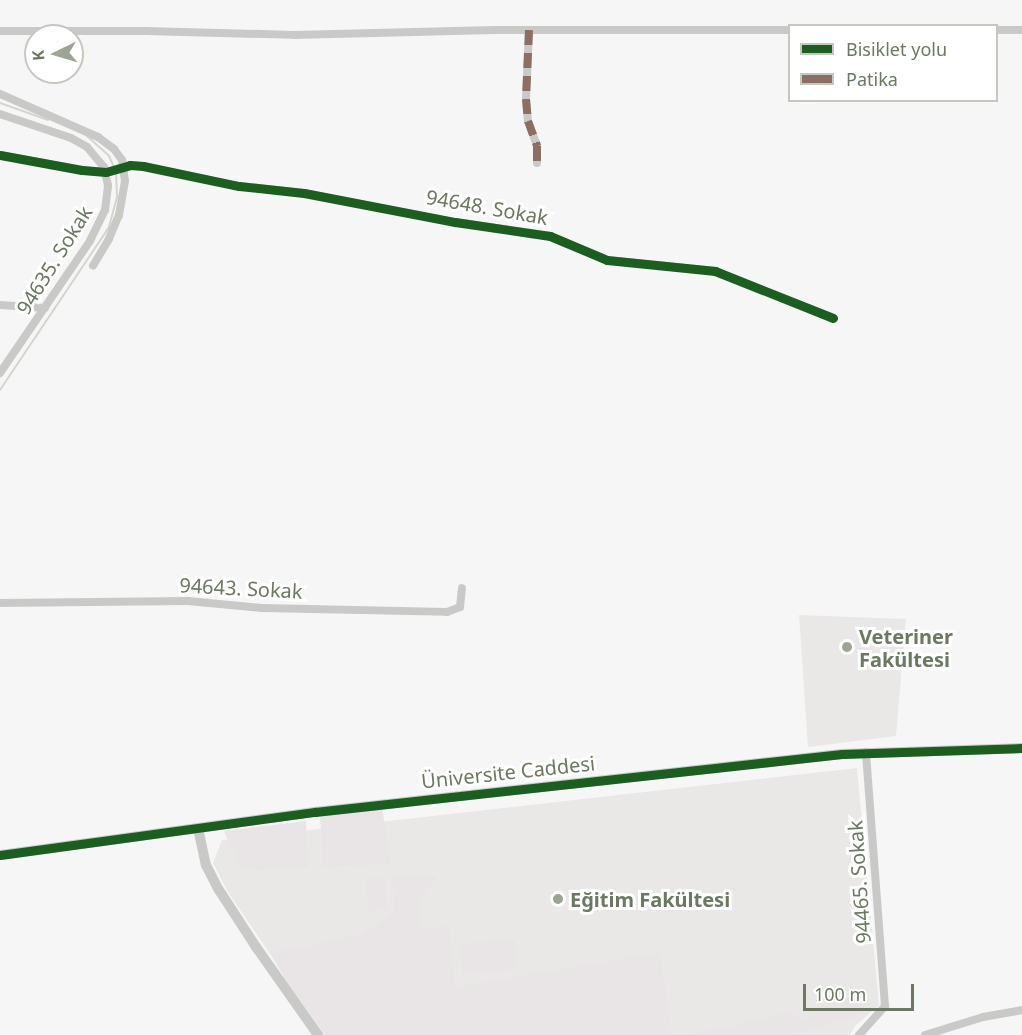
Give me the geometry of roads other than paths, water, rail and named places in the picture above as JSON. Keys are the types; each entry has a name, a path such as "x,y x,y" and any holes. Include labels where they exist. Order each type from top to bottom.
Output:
{"street":[{"path":"529,30 526,99 528,121 537,146 537,163"},
{"path":"0,31 353,34 529,30 788,30"},
{"path":"998,30 1022,30"},
{"path":"0,94 98,137 118,154 124,167 124,192 119,214 109,239 93,266"},
{"path":"0,114 71,138 92,151 106,172"},
{"path":"0,155 66,168 106,172"},
{"name":"94648. Sokak","path":"106,172 124,167 143,166 238,186 304,193 455,222 550,236 607,260 703,268 732,277 833,318"},
{"name":"94635. Sokak","path":"0,373 100,223 108,193 106,172"},
{"path":"0,305 45,308"},
{"name":"94643. Sokak","path":"0,603 177,601 262,608 447,612 460,607 462,588"},
{"name":"Üniversite Caddesi","path":"0,855 326,811 866,752 1022,748"},
{"name":"94465. Sokak","path":"859,1035 885,1006 866,752"},
{"path":"198,828 207,865 219,890 318,1035"},
{"path":"925,1035 983,1017 1022,1010"}],"waterway":[{"path":"0,103 48,120"},
{"path":"87,136 109,156 114,167"},
{"path":"0,390 109,227 117,198 116,173"}],"place":[{"name":"Veteriner Fakültesi","path":"847,647"},
{"name":"Eğitim Fakültesi","path":"558,899"}]}
